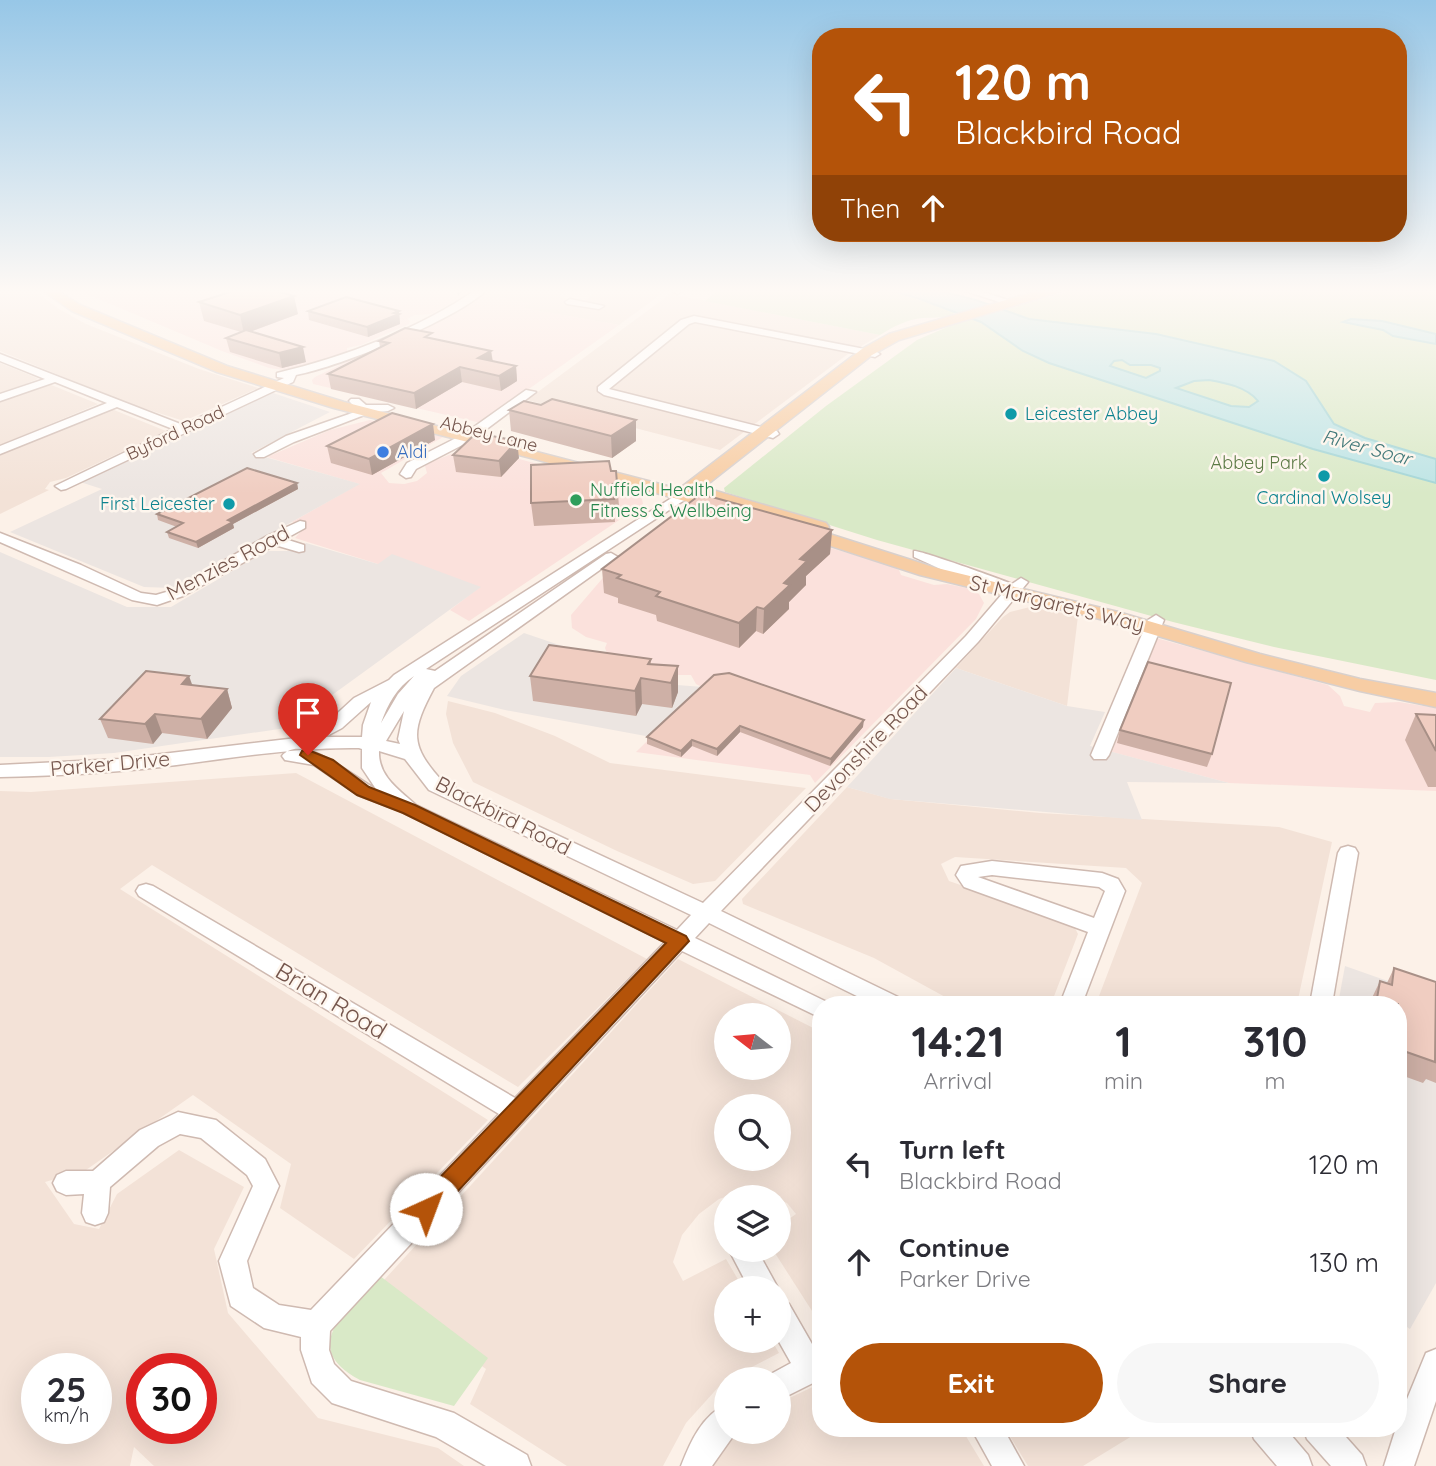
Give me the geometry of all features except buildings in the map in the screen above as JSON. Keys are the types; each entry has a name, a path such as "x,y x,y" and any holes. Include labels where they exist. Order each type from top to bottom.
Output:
{"main road":[{"name":"Abbey Lane","path":"192,357 205,363 285,380 312,397 474,433 653,488 692,494"},
{"name":"Abbey Lane","path":"215,357 359,408 388,408 692,494"},
{"path":"692,494 865,357"},
{"name":"St Margaret's Way","path":"692,494 919,554 1016,587 1154,624 1314,663 1436,688"},
{"name":"St Margaret's Way","path":"692,494 927,571 1016,587"},
{"name":"St Margaret's Way","path":"1154,624 1300,671 1436,700"}],"street":[{"path":"1,357 183,429"},
{"name":"Byford Road","path":"61,486 285,380 342,357"},
{"path":"641,357 602,389 608,393 767,433"},
{"path":"0,398 57,378"},
{"path":"406,474 411,466 474,433 530,392"},
{"path":"0,450 114,404"},
{"path":"260,454 359,408"},
{"path":"653,488 659,500 654,515"},
{"name":"Blackbird Road","path":"692,494 654,515 540,597 427,685 411,719 408,739 412,757 436,786 707,913 875,996"},
{"name":"Blackbird Road","path":"692,494 540,597 400,678 380,702 372,725 371,768 384,787 409,809 812,1005"},
{"name":"Menzies Road","path":"0,537 137,597 157,600 178,593 300,525"},
{"path":"272,539 299,548"},
{"name":"Devonshire Road","path":"707,913 972,639 1016,587"},
{"path":"1100,755 1154,624"},
{"name":"Blackbird Road","path":"371,743 389,730 397,708 425,675 474,643 492,637"},
{"name":"Parker Drive","path":"274,747 313,738 336,724 360,702 400,678"},
{"name":"Parker Drive","path":"0,771 101,767 274,747 343,742 391,746 412,757"},
{"name":"Parker Drive","path":"221,754 252,757 308,755 371,743"},
{"path":"308,755 327,763 363,791 409,809"},
{"path":"1322,996 1348,853"},
{"path":"1075,996 1115,891 1111,884 1102,880 992,868 968,871 966,875 971,882 1100,928"},
{"name":"Brian Road","path":"146,891 517,1112"},
{"path":"516,1466 443,1424 342,1393 322,1373 315,1350 316,1325 707,913"},
{"path":"66,1183 98,1182 149,1138 178,1123 207,1128 256,1167 267,1186 233,1261 241,1296 274,1318 316,1325"},
{"path":"95,1213 98,1182"},
{"path":"791,1331 812,1362"},
{"path":"1399,1466 1406,1440 1436,1363"},
{"path":"791,1379 812,1368"},
{"path":"696,1466 714,1435"},
{"path":"991,1437 1009,1466"},
{"path":"1273,1437 1297,1466"},
{"path":"1326,1437 1351,1466"}],"shaded area":[{"path":"16,357 170,357 258,388 184,421 130,404"},
{"path":"240,357 333,357 283,370"},
{"path":"355,357 573,357 481,423 313,384 315,377"},
{"path":"584,357 843,357 720,450 527,400"},
{"path":"0,363 37,378 38,379 0,394"},
{"path":"49,384 98,404 0,445 0,400"},
{"path":"273,393 330,412 251,453 360,484 173,588 144,587 10,532 102,489 74,480 183,429"},
{"path":"108,410 166,431 66,478 50,482 45,489 49,490 0,514 0,454"},
{"path":"370,420 443,437 381,473 389,483 417,481 427,473 425,466 429,463 471,446 631,489 641,494 643,504 469,621 450,610 480,587 378,564 295,538 305,527 292,522 359,484 267,457 330,430"},
{"path":"727,519 887,564 899,570 901,575 934,585 947,584 967,588 979,594 984,603 976,619 815,783 810,775 636,752 702,687 696,684 691,675 673,675 607,653 607,643 586,637 572,628 571,615 614,565"},
{"path":"306,543 378,564 392,554 481,587 328,698 339,705 319,717 293,727 114,753 0,757 0,552 127,607 171,607 266,551 294,551"},
{"path":"1030,607 1078,616 1067,706 956,668 1003,617 1010,612"},
{"path":"524,633 677,685 703,687 651,737 505,710 447,696 461,676"},
{"path":"1156,638 1328,685 1340,696 1344,706 1370,712 1375,703 1399,702 1436,708 1436,791 1229,783 1112,752"},
{"path":"956,668 1067,706 1105,712 1090,746 1229,783 1127,782 1142,820 890,799 847,787"},
{"path":"448,701 495,713 555,736 610,763 806,788 715,881 693,884 473,782 453,743 446,714"},
{"path":"296,773 647,959 518,1087 152,865 120,889 488,1120 354,1259 280,1208 291,1164 193,1095 86,1170 45,1182 74,1224 99,1229 117,1194 179,1150 244,1187 214,1249 228,1313 318,1418 438,1448 464,1466 154,1466 134,1447 130,1466 0,1466 0,791 31,792"},
{"path":"847,787 891,799 1040,813 1279,827 1332,842 1299,996 1099,996 1142,883 1126,868 955,857 941,864 949,881 1073,924 1078,934 1054,996 943,996 874,958 743,904 742,899"},
{"path":"678,959 764,1003 714,1003 714,1080 791,1080 791,1017 812,1027 812,1311 781,1262 791,1262 791,1218 796,1214 791,1208 791,1185 714,1185 714,1203 699,1214 682,1235 673,1262 683,1281 720,1262 728,1262 736,1276 714,1276 714,1353 779,1353 752,1367 714,1367 714,1392 686,1423 663,1466 567,1466 470,1404 486,1369 374,1291"},
{"path":"1345,966 1436,998 1436,1283 1410,1329 1407,1327 1407,996 1339,996"},
{"path":"812,1387 812,1437 966,1437 984,1466 712,1466 728,1444 791,1444 791,1397"},
{"path":"1010,1437 1130,1437 1083,1466 1028,1466"}],"green space":[{"name":"Abbey Park","path":"893,357 1436,357 1436,680 1274,647 1173,622 877,540 725,492 724,488 826,406"},
{"path":"380,1276 488,1358 454,1406 360,1380 341,1367 332,1354 330,1341 335,1327 355,1301"}],"water":[{"name":"River Soar","path":"1037,357 1258,357 1274,361 1306,381 1334,424 1365,438 1436,459 1436,483 1313,449","holes":["1122,360 1130,365 1151,365 1160,368 1160,371 1146,378 1110,366 1114,361","1209,380 1242,389 1258,401 1249,407 1231,406 1176,388 1194,381"]}],"place":[{"name":"Leicester Abbey","path":"1011,414"},
{"name":"Aldi","path":"383,452"},
{"name":"Cardinal Wolsey","path":"1324,476"},
{"name":"Nuffield Health Fitness & Wellbeing","path":"576,500"},
{"name":"First Leicester","path":"229,504"}],"route":[{"path":"308,755 327,763 363,791 409,809 679,941 426,1209"}]}
